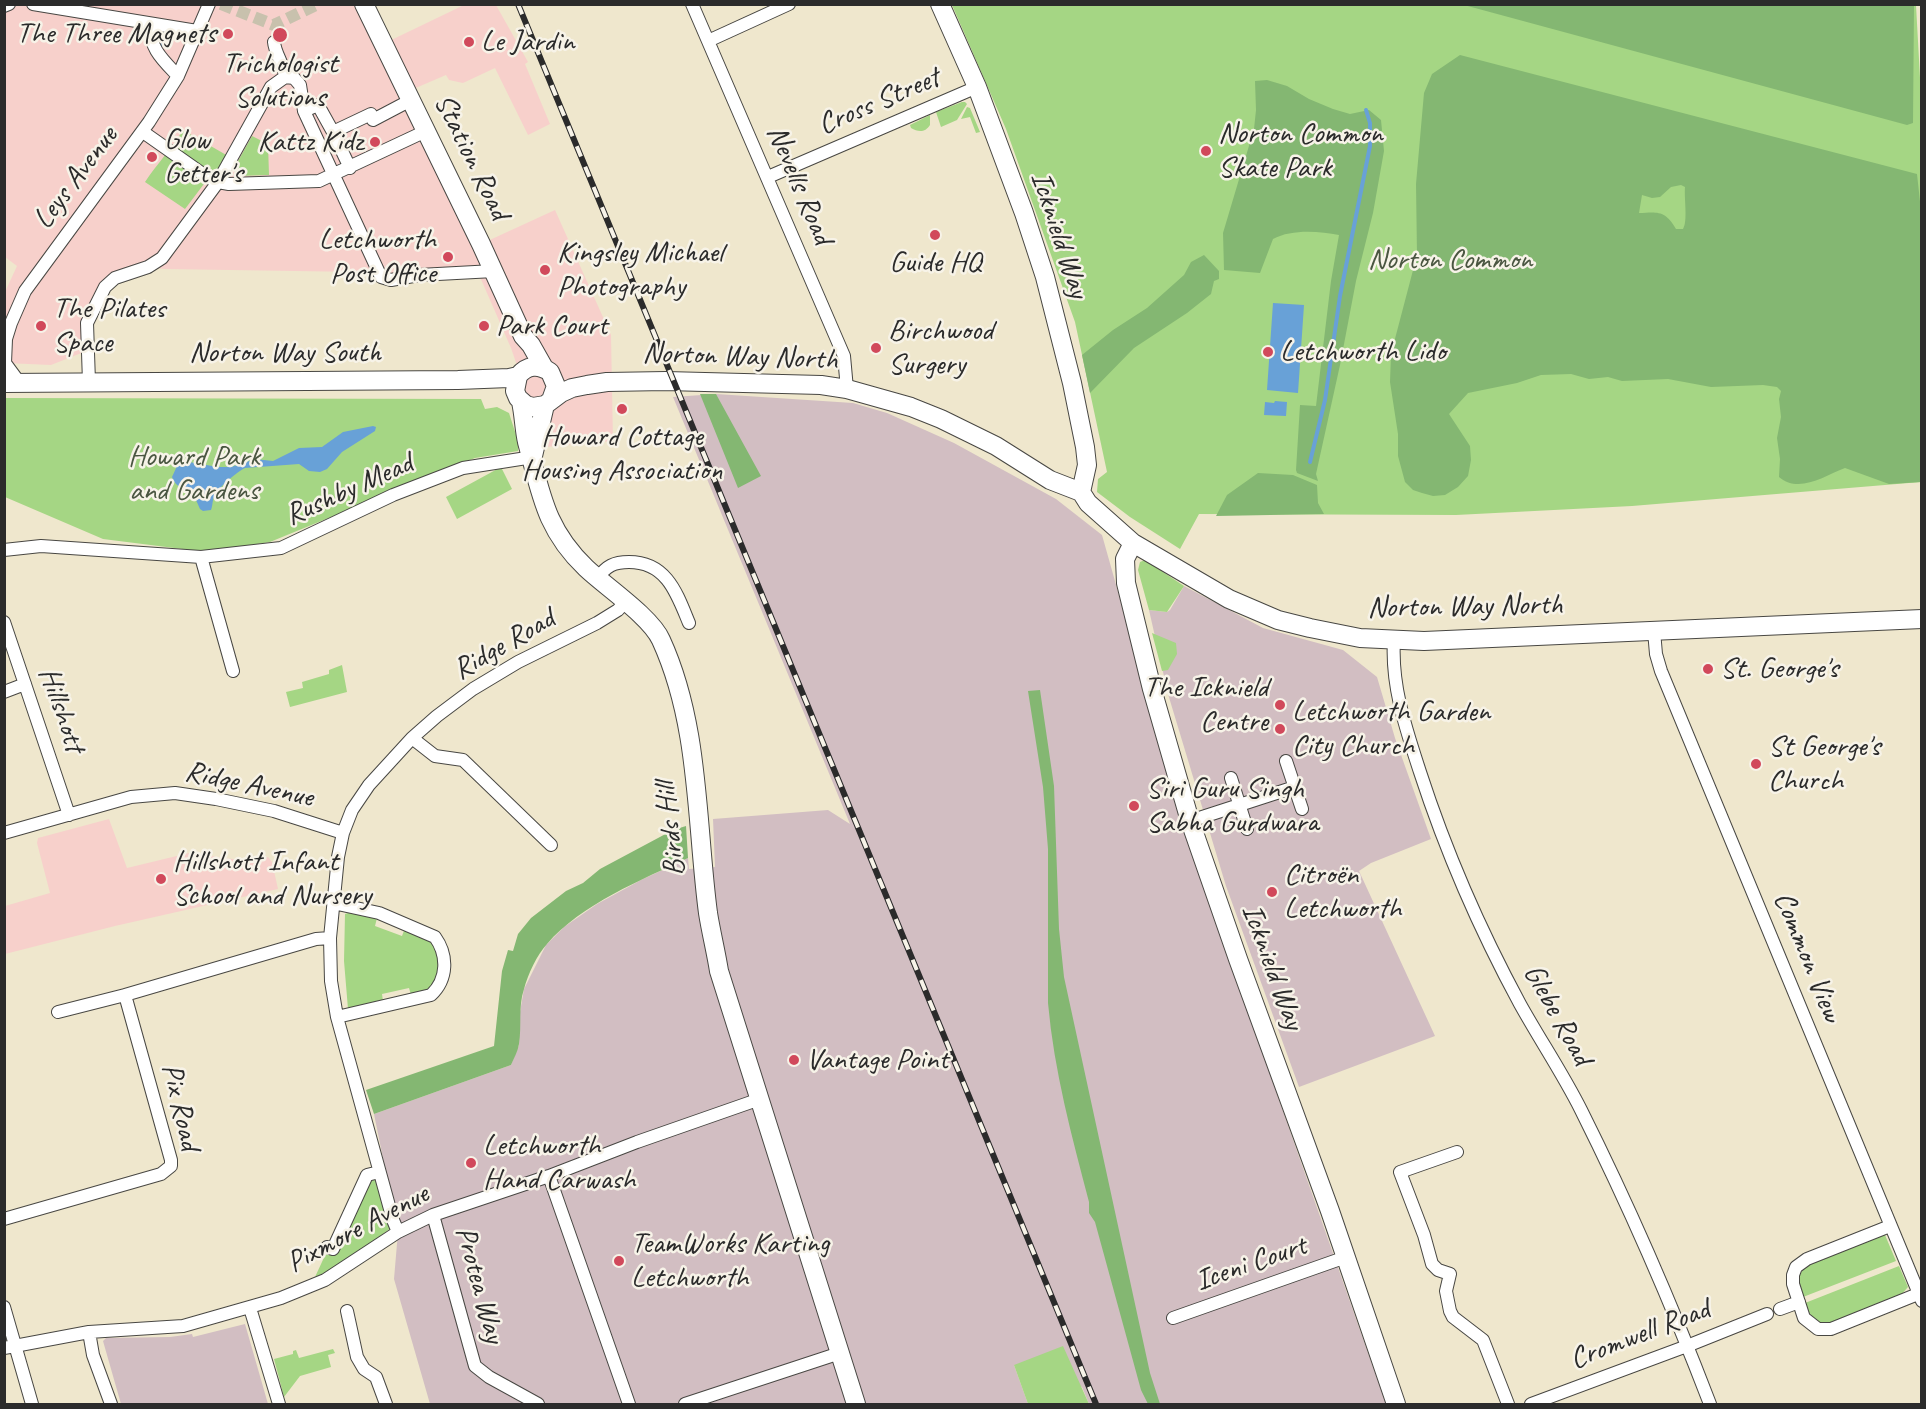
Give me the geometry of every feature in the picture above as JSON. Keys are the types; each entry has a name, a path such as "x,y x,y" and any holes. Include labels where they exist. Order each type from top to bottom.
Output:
{"street":[{"path":"33,4 197,31"},
{"name":"Leys Avenue","path":"12,383 4,363 6,339 17,306 38,271 103,188 143,132 178,76 209,4"},
{"name":"Station Road","path":"364,4 494,271 523,336 547,370"},
{"name":"Nevells Road","path":"693,4 844,356 847,389"},
{"path":"708,41 789,4"},
{"name":"Icknield Way","path":"939,4 977,87 1045,277 1072,383 1085,447 1087,465 1081,492"},
{"path":"148,24 150,41 158,55 178,76"},
{"path":"274,42 285,76"},
{"path":"285,76 294,78 298,82 304,111 381,277 391,280 419,275 494,271"},
{"path":"89,382 87,323 105,287 115,278 148,267 162,258 218,182 271,87 285,76"},
{"name":"Cross Street","path":"768,177 977,87"},
{"path":"333,132 370,114 373,120 411,100"},
{"path":"304,111 318,105 351,168"},
{"path":"143,132 207,177 229,184 319,181 426,131"},
{"name":"Station Road","path":"520,373 524,359 523,336"},
{"path":"536,366 547,370 556,386 548,402 533,407 519,400 515,391 520,373 536,366"},
{"name":"Norton Way North","path":"547,370 607,382"},
{"name":"Norton Way South","path":"12,383 458,380 503,379 520,373"},
{"name":"Norton Way South","path":"458,380 507,392 519,400"},
{"name":"Norton Way North","path":"548,402 572,388 607,382 799,383 847,389 911,406 996,446 1050,480 1081,492 1088,503 1133,543 1212,590 1278,620 1344,635 1424,641 1922,618"},
{"name":"Birds Hill","path":"519,400 527,442 546,513 572,552 648,621 660,637 682,696 689,733 708,914 719,971 856,1404"},
{"name":"Birds Hill","path":"533,458 548,402"},
{"name":"Rushby Mead","path":"4,550 41,546 201,557 281,548 393,495 463,468 533,458"},
{"name":"Icknield Way","path":"1133,543 1125,559 1126,583 1152,689 1191,821 1234,949 1346,1257 1396,1404"},
{"path":"201,557 233,671"},
{"path":"598,578 604,569 617,562 636,562 654,567 673,586 688,624"},
{"name":"Ridge Road","path":"398,1233 337,1017 332,981 330,938 338,857 343,833 352,810 369,785 412,738 472,688 518,662 597,623 618,610 625,602"},
{"name":"Hillshott","path":"4,622 69,814"},
{"name":"Common View","path":"1654,631 1656,654 1661,671 1920,1298"},
{"name":"Glebe Road","path":"1394,640 1393,668 1396,685 1410,742 1438,830 1519,1002 1580,1108 1688,1346 1710,1404"},
{"path":"4,692 25,684"},
{"path":"412,738 435,756 463,760 551,844"},
{"path":"1286,761 1302,809"},
{"path":"1231,778 1247,829"},
{"path":"1191,821 1295,788"},
{"name":"Ridge Avenue","path":"4,833 131,797 182,793 266,809 343,833"},
{"path":"333,903 379,913 435,937 445,959 442,978 438,988 431,995 337,1017"},
{"path":"58,1012 125,995 316,939 330,938"},
{"name":"Pix Road","path":"4,1219 161,1174 171,1166 125,995"},
{"name":"Pixmore Avenue","path":"9,1346 89,1332 183,1326 281,1298 325,1280 398,1233 434,1215 549,1176 760,1099"},
{"path":"1457,1152 1400,1172 1424,1234 1432,1264 1438,1270 1450,1274 1446,1291 1450,1311 1453,1317 1483,1340 1508,1404"},
{"path":"327,1246 333,1249 367,1174 379,1172"},
{"path":"549,1176 629,1404"},
{"name":"Protea Way","path":"434,1215 475,1366 489,1377 538,1404"},
{"path":"1890,1226 1807,1259 1796,1267 1793,1284 1804,1318 1818,1329 1831,1329 1920,1298"},
{"name":"Iceni Court","path":"1173,1318 1346,1257"},
{"path":"1780,1309 1799,1302"},
{"path":"4,1307 9,1346 32,1404"},
{"path":"250,1308 279,1404"},
{"path":"348,1311 357,1357 364,1369 376,1377 386,1404"},
{"name":"Cromwell Road","path":"1531,1404 1767,1314"},
{"path":"89,1332 93,1355 111,1404"},
{"path":"685,1404 840,1353"}],"shaded area":[{"path":"5,5 364,5 383,44 464,5 496,5 528,62 525,64 550,124 528,135 495,68 463,83 449,80 446,75 411,90 481,244 555,210 611,335 613,441 545,447 511,348 480,277 148,267 115,278 89,316 89,350 51,365 5,363 5,292 17,266 5,257"},
{"path":"716,394 853,403 887,413 954,443 1056,499 1102,535 1166,762 1277,1094 1386,1404 1089,1404 1082,1387 1014,1365 1028,1404 430,1404 394,1279 398,1232 374,1114 511,1065 519,1045 520,1012 524,989 546,945 564,927 597,904 688,858 689,869 715,867 713,819 828,810 850,824 673,397"},
{"path":"1184,586 1263,628 1343,650 1377,677 1395,738 1431,839 1371,863 1359,871 1435,1036 1299,1087 1226,886 1168,694 1149,610 1167,612 1170,610"},
{"name":"Hillshott Infant School and Nursery","path":"109,819 127,868 189,853 247,861 268,857 272,862 278,889 5,954 5,906 50,893 37,843 38,838"},
{"path":"245,1324 268,1404 121,1404 103,1341 106,1338 170,1337 192,1334 193,1337"}],"green space":[{"name":"Norton Common","path":"952,5 1916,5 1922,114 1921,482 1632,506 1456,515 1199,514 1180,549 1130,517 1097,492 1098,479 1107,472 1075,322 1006,129"},
{"path":"1464,5 1914,5 1913,123 1907,125"},
{"path":"1460,55 1917,174 1922,220 1921,482 1889,484 1845,468 1803,484 1787,482 1779,477 1780,459 1777,438 1781,417 1779,399 1781,391 1777,387 1763,385 1711,387 1668,379 1622,381 1608,377 1589,379 1571,374 1541,375 1517,383 1468,393 1449,414 1470,446 1471,460 1468,476 1458,487 1445,495 1433,496 1413,490 1405,482 1398,456 1398,434 1390,382 1391,354 1417,255 1416,184 1424,93 1432,74","holes":["1681,185 1685,187 1686,215 1683,229 1676,229 1668,218 1660,213 1639,213 1642,195 1652,198 1660,197 1671,187"]},
{"path":"1267,80 1287,86 1333,109 1350,114 1369,110 1381,120 1384,151 1373,213 1356,281 1316,474 1318,481 1297,473 1296,470 1300,405 1316,406 1339,235 1305,232 1280,236 1273,239 1260,273 1224,270 1223,233 1254,129 1255,81"},
{"path":"962,102 967,104 957,120 941,127 936,112"},
{"path":"967,107 970,108 980,132 976,133 970,117 961,119"},
{"path":"930,115 930,125 924,131 911,128 910,125"},
{"path":"183,130 228,156 218,174 213,172 185,209 145,182"},
{"path":"252,136 268,144 269,175 239,176 233,170"},
{"path":"1204,255 1219,271 1219,279 1214,281 1211,294 1134,348 1090,393 1082,355 1113,330 1147,308 1184,275 1191,262"},
{"path":"700,394 716,394 761,476 738,488"},
{"name":"Howard Park and Gardens","path":"4,398 481,399 485,409 497,407 509,413 518,441 518,451 475,458 270,542 206,552 103,539 5,497"},
{"path":"501,467 512,489 457,519 446,497"},
{"path":"1258,473 1293,475 1317,485 1318,503 1324,514 1216,516 1227,495"},
{"path":"1145,560 1184,586 1167,612 1149,610 1138,570 1140,562"},
{"path":"1152,633 1176,643 1177,654 1168,670 1162,671"},
{"path":"342,665 347,692 290,707 286,692 303,688 302,682 329,674 329,670"},
{"path":"1040,690 1054,786 1059,929 1064,977 1150,1373 1160,1404 1148,1404 1141,1390 1095,1222 1089,1213 1089,1202 1064,1104 1055,1054 1048,1003 1048,849 1043,787 1028,691"},
{"path":"686,826 688,858 594,905 561,930 543,948 533,965 524,989 519,1044 511,1065 374,1114 366,1090 494,1046 502,971 508,950 513,951 518,934 531,918 600,869 673,830"},
{"path":"359,913 377,918 375,926 402,936 405,928 434,943 439,967 430,990 411,995 409,988 382,994 383,1001 348,1009 344,961 345,914"},
{"path":"378,1175 392,1227 343,1265 315,1277 328,1249 369,1177"},
{"path":"1881,1234 1885,1235 1896,1261 1803,1297 1800,1275 1808,1264"},
{"path":"1899,1266 1908,1287 1901,1295 1826,1325 1812,1317 1805,1303"},
{"path":"1063,1346 1089,1404 1028,1404 1014,1365"},
{"path":"333,1349 335,1353 328,1355 331,1367 300,1376 284,1397 274,1359 293,1354 296,1350 299,1358"}],"water":[{"path":"162,30 169,31 173,38 172,45 168,49 161,46 158,34"},
{"path":"1273,303 1304,305 1298,393 1267,390"},
{"path":"1275,401 1287,402 1286,416 1264,415 1265,402 1274,403"},
{"path":"376,427 375,431 342,452 327,469 320,472 309,471 299,464 245,468 228,480 217,492 211,510 200,509 193,496 178,486 172,477 177,466 182,463 231,467 255,459 273,461 299,448 322,447 343,432"}],"waterway":[{"path":"1310,462 1325,400 1340,296 1370,146 1370,123 1366,110"}],"tunnel":[{"path":"221,4 274,25 318,4"}],"railway":[{"path":"518,4 1096,1404"}],"place":[{"name":"The Three Magnets","path":"228,34"},
{"name":"Trichologist Solutions","path":"280,35"},
{"name":"Le Jardin","path":"469,42"},
{"name":"Kattz Kidz","path":"375,142"},
{"name":"Norton Common Skate Park","path":"1206,151"},
{"name":"Glow Getter's","path":"152,157"},
{"name":"Guide HQ","path":"935,235"},
{"name":"Letchworth Post Office","path":"448,257"},
{"name":"Kingsley Michael Photography","path":"545,270"},
{"name":"The Pilates Space","path":"41,326"},
{"name":"Park Court","path":"484,326"},
{"name":"Birchwood Surgery","path":"876,348"},
{"name":"Letchworth Lido","path":"1268,352"},
{"name":"Howard Cottage Housing Association","path":"622,409"},
{"name":"St. George's","path":"1708,669"},
{"name":"The Icknield Centre","path":"1280,705"},
{"name":"Letchworth Garden City Church","path":"1280,729"},
{"name":"St George's Church","path":"1756,764"},
{"name":"Siri Guru Singh Sabha Gurdwara","path":"1134,806"},
{"name":"Hillshott Infant School and Nursery","path":"161,879"},
{"name":"Citroën Letchworth","path":"1272,892"},
{"name":"Vantage Point","path":"794,1060"},
{"name":"Letchworth Hand Carwash","path":"471,1163"},
{"name":"TeamWorks Karting Letchworth","path":"619,1261"}]}
